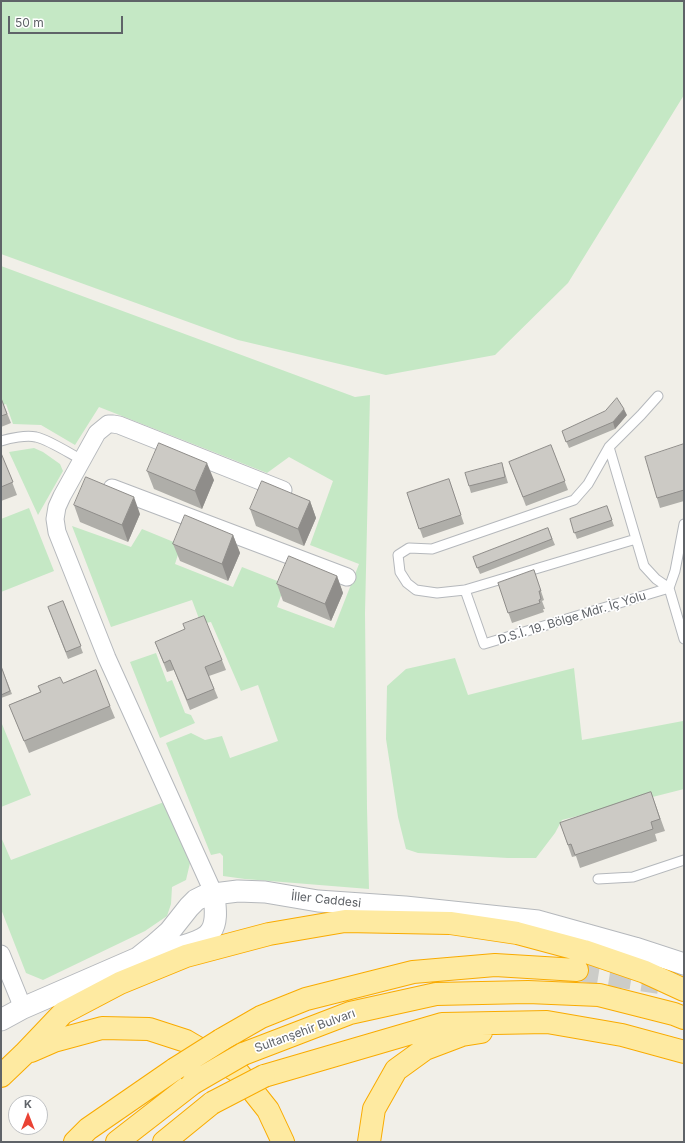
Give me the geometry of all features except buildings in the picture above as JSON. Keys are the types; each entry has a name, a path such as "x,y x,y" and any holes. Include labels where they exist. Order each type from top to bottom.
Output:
{"highway":[{"path":"1,1076 63,1013 120,983 194,954 270,934 344,921 450,923 517,933 584,951 644,972 684,990"},
{"path":"76,1142 88,1129 175,1069 221,1040 261,1017 306,999 413,972 495,964 577,970"},
{"name":"Sultanşehir Bulvarı","path":"117,1142 193,1083 243,1054 350,1013 436,994 528,992 599,994 684,1018"},
{"path":"164,1142 212,1103 264,1076 442,1024 548,1022 622,1035 684,1052"},
{"path":"368,1142 374,1109 396,1070 425,1049 462,1035 495,1030 533,1030 578,1027"},
{"path":"24,1054 54,1041 102,1028 149,1029 186,1041 237,1072 268,1110 283,1142"}],"street":[{"path":"138,958 203,939 211,932 215,921 214,894 107,658 57,532 55,526 55,514 62,496 85,474 97,433 108,424 119,425 295,495"},
{"path":"85,474 347,577"},
{"name":"İller Caddesi","path":"1,1020 23,1008 138,958 170,931 196,900 204,896 238,891 264,892 318,901 405,907 538,921 635,948 684,964"},
{"path":"1,954 23,1008"}],"lane":[{"path":"636,538 465,590 437,593 416,590 407,583 400,572 398,556 409,548 432,549 574,500 588,484 609,448 658,396"},
{"path":"1,441 21,437 36,437 48,442 85,474"},
{"name":"D.S.İ. 19. Bölge Mdr. İç Yolu","path":"609,448 644,566 656,579 669,588"},
{"path":"684,524 675,571 669,588 684,639"},
{"name":"D.S.İ. 19. Bölge Mdr. İç Yolu","path":"465,590 484,644 669,588"},
{"path":"598,879 633,877 684,860"}],"green space":[{"path":"1,1 684,1 684,95 568,283 495,355 386,375 238,340 1,254"},
{"path":"1,266 355,397 370,395 365,613 369,889 223,876 223,856 220,853 211,855 166,743 191,733 205,740 222,736 230,758 278,741 258,685 241,691 211,622 201,624 192,600 111,627 72,526 131,547 142,529 181,545 175,564 233,587 242,567 285,584 277,607 334,628 359,564 310,545 333,481 289,457 267,473 99,407 75,445 41,425 13,424 6,404 1,406"},
{"path":"34,448 43,452 60,464 63,471 38,515 9,452"},
{"path":"29,508 54,571 1,592 1,519"},
{"path":"156,653 167,682 172,680 185,713 191,715 195,723 160,738 130,662"},
{"path":"455,658 468,695 574,668 582,740 683,721 684,789 562,820 555,833 536,858 418,853 406,849 398,817 386,739 387,686 406,669"},
{"path":"2,724 31,795 1,807 1,725"},
{"path":"164,802 190,863 186,880 172,887 171,904 167,916 145,931 43,980 26,973 1,909 1,837 11,860"}],"tunnel":[{"path":"577,970 659,983"}]}
